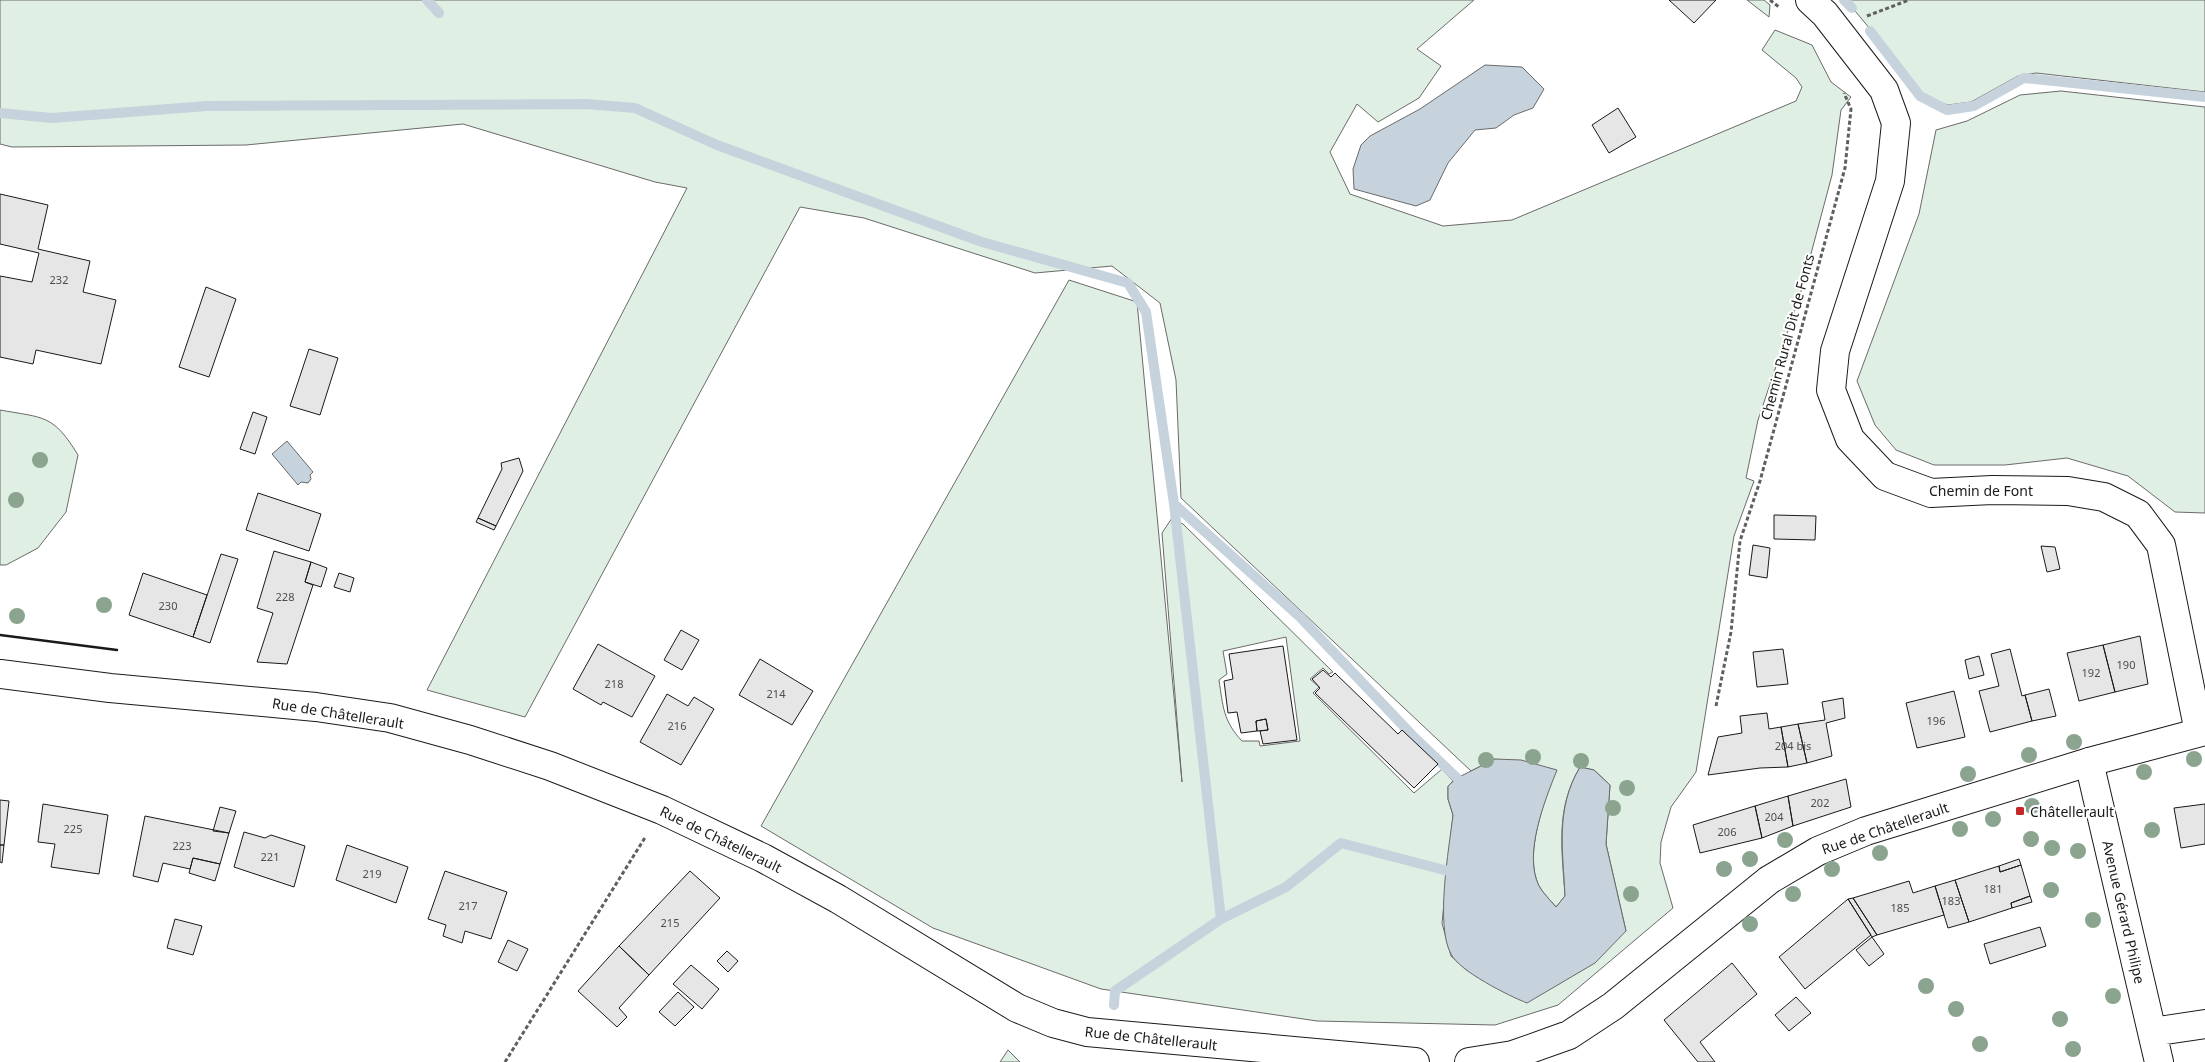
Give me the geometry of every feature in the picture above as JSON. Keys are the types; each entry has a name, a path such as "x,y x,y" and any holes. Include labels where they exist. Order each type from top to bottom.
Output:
{"main road":[{"name":"Chemin de Font","path":"1810,0 1825,14 1884,90 1896,123 1890,182 1835,352 1831,390 1850,439 1885,476 1931,493 1992,490 2068,491 2104,497 2138,514 2161,545 2202,732"},
{"name":"Rue de Châtellerault","path":"0,674 110,688 316,707 390,718 470,740 550,766 662,810 779,867 876,922 1017,1008 1053,1023 1087,1032 1416,1062"},
{"name":"Rue de Châtellerault","path":"1469,1062 1514,1059 1569,1035 1613,1006 1769,880 1818,851 1866,831 2089,762 2202,732"},
{"name":"Avenue Gérard Philipe","path":"2089,762 2159,1062"},
{"path":"2152,1032 2205,1024"}],"path":[{"path":"1770,0 1784,12"},
{"path":"1836,28 1909,0"},
{"name":"Chemin Rural Dit de Fonts","path":"1716,706 1731,632 1740,541 1760,481 1845,168 1851,109 1842,87"},
{"path":"504,1062 662,810"}],"green space":[{"path":"0,0 1474,0 1417,49 1441,66 1419,98 1378,122 1357,104 1330,152 1350,194 1443,226 1512,220 1796,101 1802,87 1796,78 1762,50 1775,30 1812,45 1831,82 1851,97 1841,110 1832,175 1800,295 1758,420 1746,478 1754,481 1734,536 1696,772 1671,807 1661,842 1660,863 1673,908 1558,1005 1495,1025 1317,1021 1101,989 933,928 761,826 1069,280 1137,302 1182,782 1162,533 1172,518 1183,524 1333,672 1329,674 1323,668 1310,679 1319,687 1313,693 1414,793 1442,769 1453,781 1448,787 1448,799 1453,815 1442,923 1451,956 1469,972 1626,931 1606,844 1610,785 1594,770 1580,767 1572,783 1563,814 1562,830 1565,896 1556,907 1539,886 1533,859 1537,827 1556,770 1495,759 1471,771 1181,498 1176,380 1160,303 1112,266 1035,273 864,218 800,207 525,717 427,690 687,188 655,182 463,124 246,145 12,147 0,144","holes":["1286,637 1300,741 1260,746 1259,741 1242,741 1236,734 1227,720 1219,680 1227,674 1223,651"]},
{"path":"1747,0 1764,0 1770,5 1769,17"},
{"path":"1846,0 2205,0 2205,92 2036,73 2018,76 1971,102 1948,105 1927,98"},
{"path":"2061,91 2205,107 2205,513 2175,512 2128,476 2067,458 2005,465 1934,465 1896,450 1875,425 1857,381 1919,214 1936,130 1967,121 2020,95"},
{"path":"0,410 46,420 61,432 78,455 66,512 38,548 6,565 0,565"},
{"path":"1008,1050 1020,1062 1000,1062"}],"shaded area":[{"path":"1485,65 1522,67 1544,89 1533,108 1514,115 1496,128 1475,130 1448,163 1430,200 1416,206 1354,189 1353,169 1361,145 1370,136 1420,109"},
{"path":"287,441 313,472 308,483 301,482 298,485 272,454"},
{"path":"1495,759 1521,760 1557,770 1542,811 1534,843 1533,859 1539,886 1556,907 1565,896 1562,830 1567,798 1572,783 1580,767 1594,770 1610,785 1606,844 1626,931 1595,963 1527,1003 1485,982 1464,968 1451,954 1446,941 1444,906 1446,866 1453,815 1448,799 1448,786 1457,778"}],"building":[{"path":"1669,0 1716,0 1694,23"},
{"path":"1618,108 1636,137 1609,153 1592,125"},
{"path":"0,194 48,205 38,249 90,261 83,292 116,300 101,364 36,350 33,364 0,357 0,276 32,282 39,253 0,244"},
{"path":"206,287 236,299 209,377 179,367"},
{"path":"309,349 338,358 320,415 290,406"},
{"path":"253,412 267,417 255,454 240,449"},
{"path":"519,458 523,471 496,526 478,518 502,469 501,463"},
{"path":"258,493 321,514 309,551 246,530"},
{"path":"1774,515 1816,516 1815,540 1774,539"},
{"path":"478,518 496,526 494,530 476,522"},
{"path":"1753,545 1770,548 1767,578 1749,575"},
{"path":"2041,546 2055,547 2060,569 2047,572"},
{"path":"274,551 311,562 305,582 313,585 287,664 257,662 273,613 257,608"},
{"path":"221,554 238,559 210,643 193,637"},
{"path":"311,562 327,568 321,587 305,582"},
{"path":"143,573 207,595 193,637 129,615"},
{"path":"339,573 354,578 350,592 334,587"},
{"path":"681,630 699,640 682,670 664,660"},
{"path":"2140,636 2148,684 2115,692 2103,645"},
{"path":"598,644 655,676 632,717 603,702 601,705 573,689"},
{"path":"2103,645 2115,692 2079,701 2067,653"},
{"path":"1283,646 1297,740 1263,744 1260,731 1268,730 1266,719 1256,721 1257,731 1241,733 1237,712 1228,713 1224,681 1233,679 1229,654"},
{"path":"1783,649 1788,684 1757,687 1753,652"},
{"path":"2010,649 2022,696 2025,695 2032,721 1990,732 1979,691 1999,686 1991,654"},
{"path":"1979,656 1984,675 1969,679 1965,660"},
{"path":"760,659 813,691 792,725 739,695"},
{"path":"1323,670 1331,677 1335,673 1398,734 1402,730 1438,764 1414,788 1315,693 1320,688 1312,679"},
{"path":"2049,689 2056,716 2032,721 2025,695"},
{"path":"1954,691 1965,737 1917,748 1906,703"},
{"path":"667,694 688,706 694,697 714,709 681,765 640,742"},
{"path":"1843,698 1845,718 1826,723 1832,756 1807,763 1798,724 1825,720 1822,702"},
{"path":"1767,713 1769,729 1781,727 1788,767 1760,768 1708,775 1718,737 1742,733 1740,716"},
{"path":"1266,719 1268,730 1257,731 1256,721"},
{"path":"1798,724 1807,763 1788,767 1781,727"},
{"path":"1846,779 1851,807 1793,826 1788,796"},
{"path":"1788,796 1793,826 1762,838 1755,806"},
{"path":"0,800 9,801 4,845 0,845"},
{"path":"43,804 108,815 99,874 51,867 55,844 38,842"},
{"path":"2205,804 2205,844 2181,848 2174,808"},
{"path":"1755,806 1762,838 1700,853 1693,825"},
{"path":"220,807 236,811 229,833 213,831"},
{"path":"145,816 229,833 220,864 193,858 190,869 163,863 158,882 133,876"},
{"path":"244,832 265,838 271,835 305,846 294,887 234,867"},
{"path":"0,845 4,845 2,863 0,862"},
{"path":"347,845 408,867 396,903 336,880"},
{"path":"193,858 220,864 215,881 189,873"},
{"path":"2019,859 2021,865 2000,872 1999,866"},
{"path":"2021,865 2030,896 2011,903 2012,908 1969,922 1955,880 1999,866 2000,872"},
{"path":"445,871 507,892 491,939 465,931 462,943 443,936 446,925 428,919"},
{"path":"690,871 720,898 649,975 619,946"},
{"path":"1955,880 1969,922 1948,928 1935,886"},
{"path":"1909,881 1913,893 1935,886 1944,915 1877,935 1853,898"},
{"path":"2030,896 2032,902 2012,908 2011,903"},
{"path":"1853,898 1877,935 1872,937 1848,899"},
{"path":"1848,899 1871,935 1805,989 1779,957"},
{"path":"175,919 202,926 193,955 167,948"},
{"path":"2040,927 2046,946 1990,964 1984,944"},
{"path":"1872,937 1884,954 1869,966 1856,950"},
{"path":"508,940 528,949 517,971 498,962"},
{"path":"619,946 649,975 619,1008 627,1017 617,1027 578,991"},
{"path":"727,951 738,961 728,972 717,961"},
{"path":"1732,963 1757,994 1700,1042 1715,1062 1698,1062 1664,1020"},
{"path":"691,965 719,989 702,1009 673,984"},
{"path":"678,992 694,1007 675,1026 659,1012"},
{"path":"1796,997 1811,1013 1789,1031 1775,1015"}],"waterway":[{"path":"427,0 439,13"},
{"path":"1844,0 1852,8"},
{"path":"1870,31 1920,96 1947,110 1974,106 2024,78 2205,97"},
{"path":"0,113 52,118 207,106 586,104 635,108 717,145 982,242 1128,283 1146,312 1174,504 1221,919"},
{"path":"1174,504 1300,617 1413,736 1457,778"},
{"path":"1114,1005 1115,991 1221,919 1286,887 1341,843 1448,871"}],"wall":[{"path":"0,635 117,650"}],"place":[{"name":"Châtellerault","path":"2020,811"}]}
